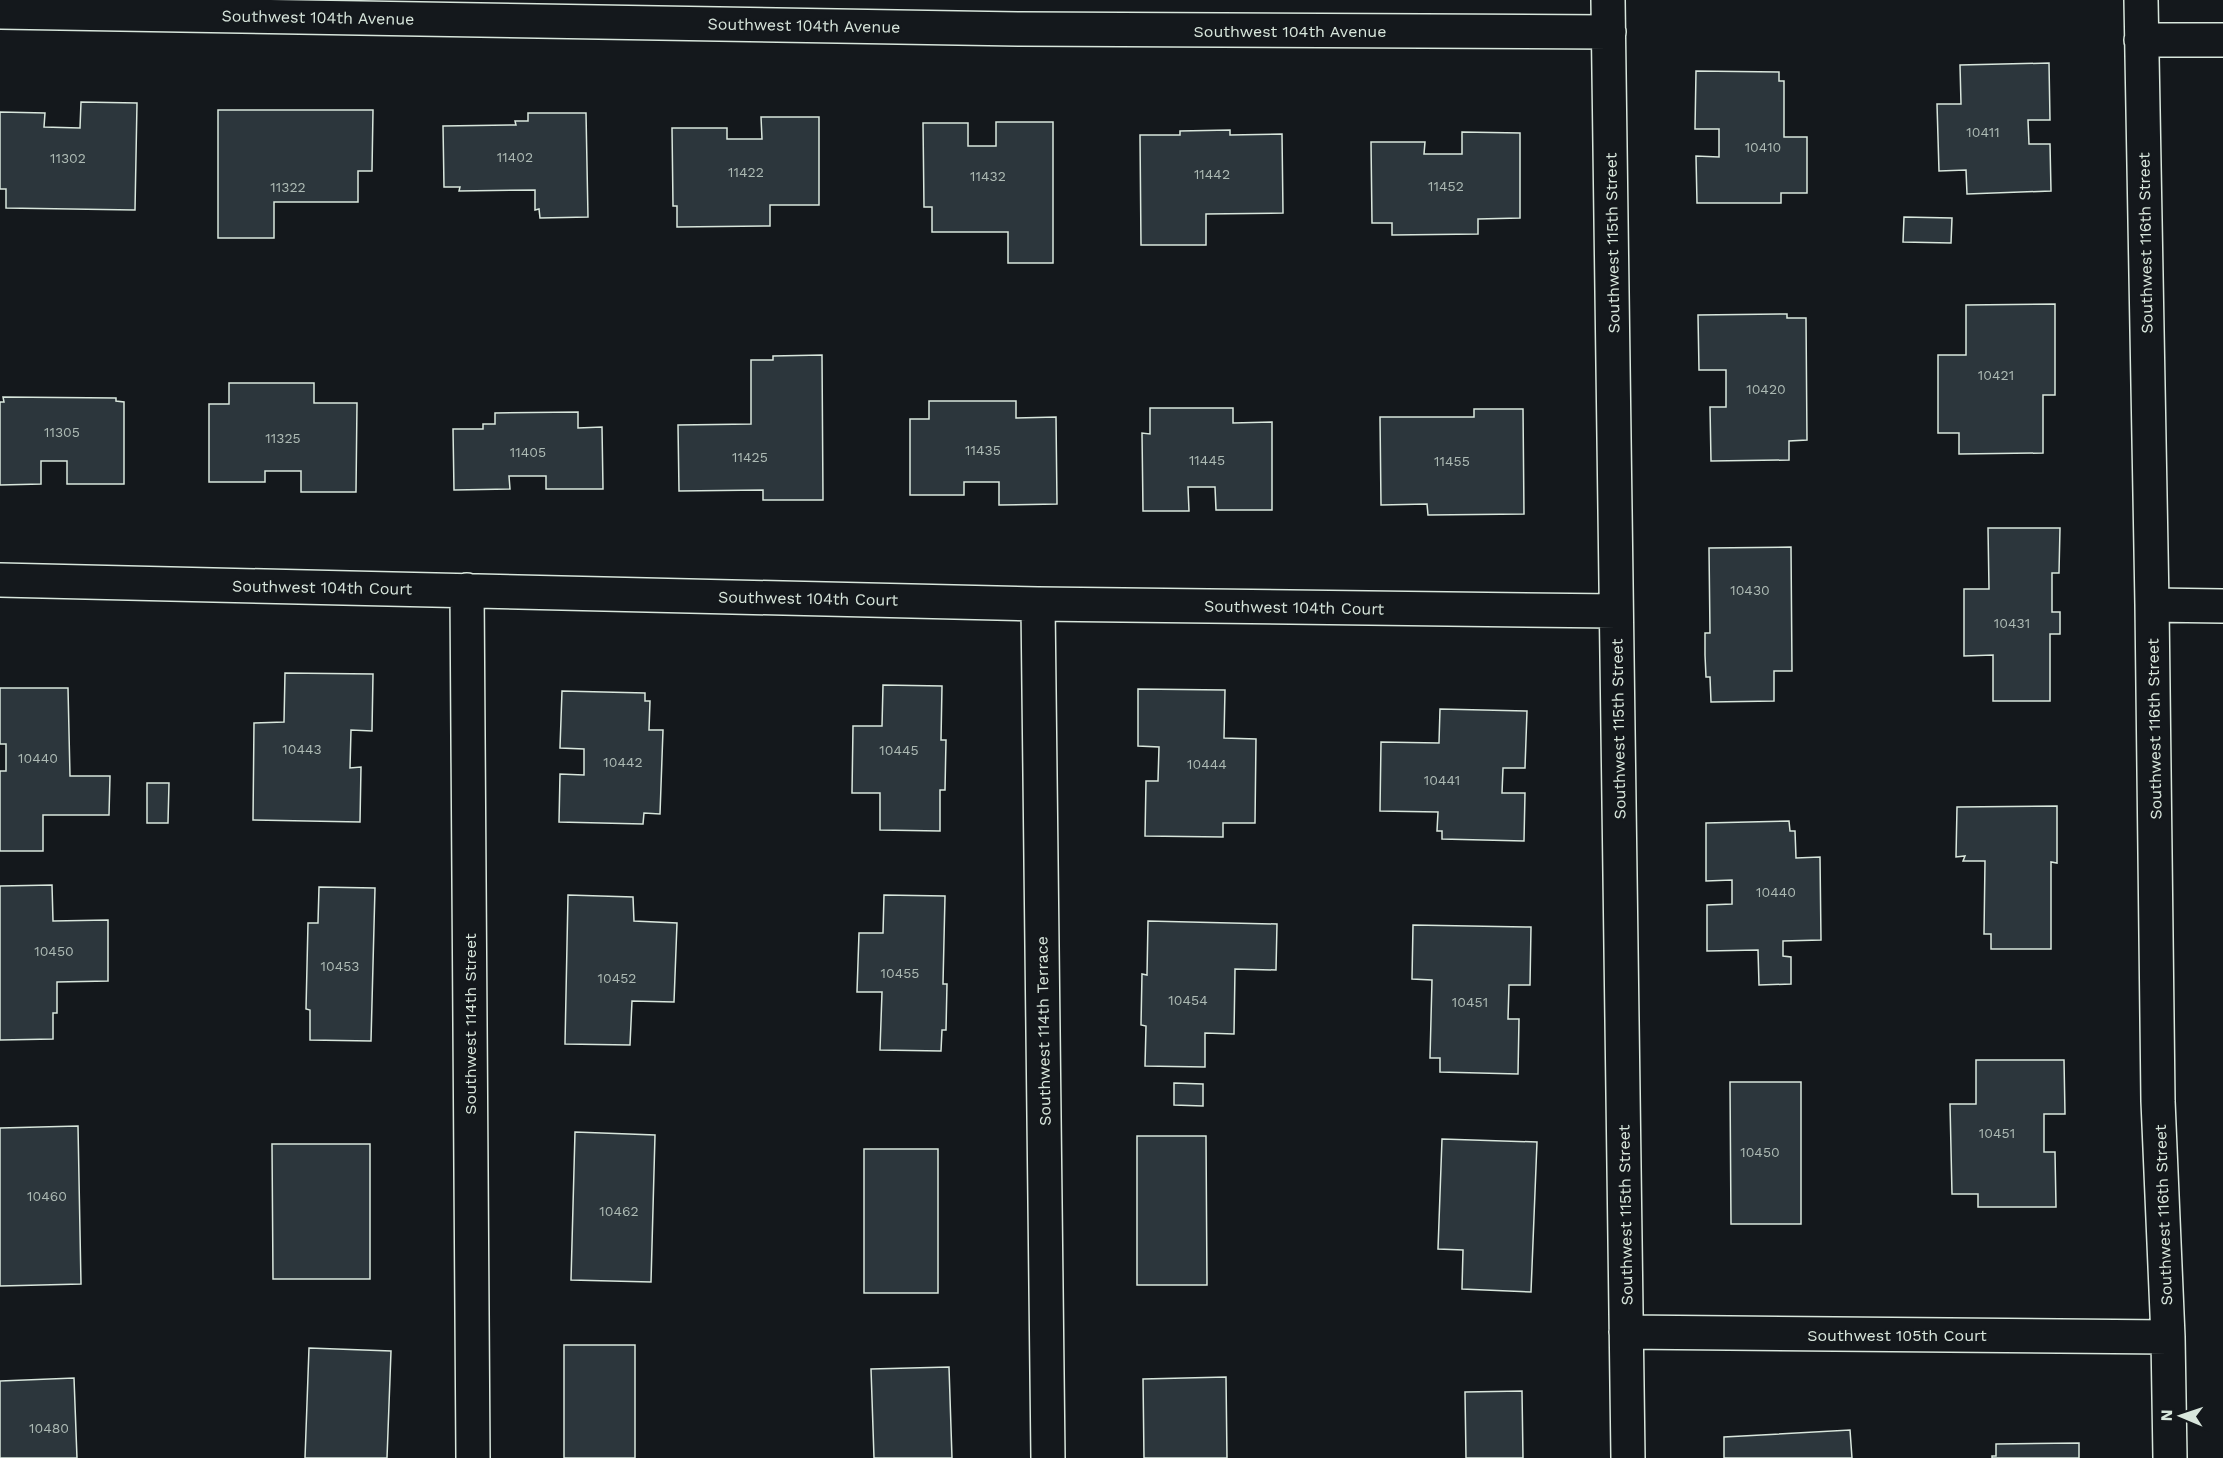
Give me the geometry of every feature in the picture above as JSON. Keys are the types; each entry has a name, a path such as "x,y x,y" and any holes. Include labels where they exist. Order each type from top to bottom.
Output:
{"street":[{"name":"Southwest 115th Street","path":"1608,0 1628,1458"},
{"name":"Southwest 116th Street","path":"2140,0 2152,605 2158,1101 2168,1337 2170,1458"},
{"name":"Southwest 104th Avenue","path":"0,12 454,10 1022,14 1609,32"},
{"path":"2141,40 2223,40"},
{"name":"Southwest 104th Court","path":"0,580 1038,604 1616,611"},
{"name":"Southwest 114th Street","path":"467,590 473,1458"},
{"name":"Southwest 114th Terrace","path":"1038,604 1048,1458"},
{"path":"2152,605 2223,606"},
{"name":"Southwest 105th Court","path":"1626,1332 2168,1337"}],"building":[{"path":"2049,63 2050,120 2028,120 2029,144 2050,144 2051,191 1967,194 1966,170 1939,171 1937,104 1961,104 1960,65"},
{"path":"1696,71 1779,72 1779,81 1784,81 1784,137 1807,137 1807,193 1781,193 1781,203 1697,203 1696,156 1719,157 1719,129 1695,129"},
{"path":"81,102 137,103 135,210 6,208 6,189 0,189 0,112 45,113 44,127 80,128"},
{"path":"218,110 373,110 372,171 358,171 358,202 274,202 274,238 218,238"},
{"path":"528,113 586,113 588,217 540,218 539,209 535,210 535,190 459,191 460,187 444,187 443,126 516,125 515,121 528,121"},
{"path":"761,117 819,117 819,205 770,205 770,226 677,227 677,206 673,206 672,128 727,128 727,139 762,139"},
{"path":"996,122 1053,122 1053,263 1008,263 1008,232 932,232 932,207 924,207 923,123 968,123 968,146 996,146"},
{"path":"1230,130 1230,135 1282,134 1283,213 1206,214 1206,245 1141,245 1140,135 1180,135 1180,131"},
{"path":"1462,132 1520,133 1520,218 1478,219 1478,234 1392,235 1392,223 1372,223 1371,142 1425,142 1424,154 1462,154"},
{"path":"1904,217 1952,218 1951,243 1903,242"},
{"path":"2055,304 2055,395 2043,395 2043,453 1959,454 1959,433 1938,433 1938,355 1966,355 1966,305"},
{"path":"1787,314 1787,318 1806,318 1807,440 1789,441 1789,460 1711,461 1710,407 1726,407 1726,370 1699,370 1698,315"},
{"path":"822,355 823,500 763,500 763,490 679,491 678,425 751,424 751,360 773,360 773,356"},
{"path":"229,383 314,383 314,403 357,403 356,492 301,492 301,471 265,471 265,482 209,482 209,404 229,404"},
{"path":"3,397 116,398 116,401 124,402 124,484 67,484 67,461 41,461 41,484 0,485 0,402 4,402"},
{"path":"929,401 1016,401 1016,418 1056,417 1057,504 999,505 999,482 964,482 964,495 910,495 910,419 929,419"},
{"path":"1150,408 1233,408 1233,423 1272,422 1272,510 1216,510 1215,487 1188,487 1189,511 1143,511 1142,433 1150,434"},
{"path":"1474,409 1523,409 1524,514 1428,515 1427,504 1381,505 1380,417 1474,417"},
{"path":"578,412 578,428 602,427 603,489 546,489 546,476 509,476 510,489 454,490 453,429 483,429 483,424 495,424 495,413"},
{"path":"1988,528 2060,528 2059,573 2052,573 2052,612 2060,612 2060,634 2050,634 2050,701 1993,701 1993,655 1964,656 1964,589 1989,589"},
{"path":"1791,547 1792,671 1774,671 1774,701 1711,702 1710,677 1706,677 1705,655 1705,633 1710,633 1709,548"},
{"path":"285,673 373,674 372,731 351,730 350,768 361,767 360,822 253,820 254,723 284,722"},
{"path":"883,685 942,686 941,740 946,740 945,790 940,790 940,831 880,830 880,793 852,793 853,726 882,726"},
{"path":"0,688 68,688 70,776 110,776 109,815 43,815 43,851 0,851 0,771 6,771 6,744 0,744"},
{"path":"1138,689 1225,690 1224,738 1256,739 1255,823 1223,823 1223,837 1145,836 1146,781 1158,781 1159,747 1138,746"},
{"path":"562,691 645,693 645,701 650,701 649,730 663,730 660,814 644,813 643,824 559,822 560,774 584,775 584,749 560,748"},
{"path":"1440,709 1527,711 1525,768 1503,768 1502,793 1525,793 1524,841 1442,839 1442,831 1437,831 1438,812 1380,811 1381,742 1439,743"},
{"path":"147,783 169,783 168,823 147,823"},
{"path":"2057,806 2057,863 2051,862 2051,949 1991,949 1991,934 1984,934 1985,861 1963,861 1965,856 1956,857 1957,807"},
{"path":"1789,821 1790,831 1795,831 1796,858 1820,857 1821,940 1783,941 1783,956 1791,957 1791,984 1759,985 1758,950 1707,951 1707,905 1732,904 1732,880 1706,881 1706,823"},
{"path":"52,885 53,921 108,920 108,981 57,982 57,1013 53,1013 53,1039 0,1040 0,886"},
{"path":"319,887 375,888 371,1041 310,1040 310,1010 306,1009 308,923 318,923"},
{"path":"568,895 633,897 634,921 677,923 674,1002 632,1001 630,1045 565,1044"},
{"path":"884,895 945,896 943,984 947,984 946,1030 942,1030 941,1051 880,1050 882,992 857,992 859,933 883,933"},
{"path":"1148,921 1277,924 1276,970 1235,969 1234,1034 1205,1033 1205,1067 1145,1066 1146,1026 1141,1025 1142,974 1147,975"},
{"path":"1413,925 1531,927 1530,985 1509,985 1508,1019 1519,1019 1518,1074 1440,1072 1440,1058 1430,1058 1432,980 1412,979"},
{"path":"1976,1060 2064,1060 2065,1114 2044,1114 2044,1152 2055,1152 2056,1207 1978,1207 1978,1194 1952,1194 1950,1104 1976,1104"},
{"path":"1730,1082 1801,1082 1801,1224 1731,1224"},
{"path":"1174,1083 1203,1084 1203,1106 1174,1105"},
{"path":"78,1126 81,1284 0,1286 0,1128"},
{"path":"575,1132 655,1135 651,1282 571,1280"},
{"path":"1137,1136 1206,1136 1207,1285 1137,1285"},
{"path":"1442,1139 1537,1142 1531,1292 1462,1289 1463,1250 1438,1249"},
{"path":"272,1144 370,1144 370,1279 273,1279"},
{"path":"864,1149 938,1149 938,1293 864,1293"},
{"path":"564,1345 635,1345 635,1458 564,1458"},
{"path":"309,1348 391,1351 387,1458 305,1458"},
{"path":"949,1367 952,1458 874,1458 871,1369"},
{"path":"1226,1377 1227,1458 1144,1458 1143,1379"},
{"path":"74,1378 77,1458 0,1458 0,1381"},
{"path":"1522,1391 1523,1458 1466,1458 1465,1392"},
{"path":"1850,1430 1852,1458 1724,1458 1724,1437"},
{"path":"2079,1443 2079,1458 1992,1458 1996,1456 1996,1444"}]}
